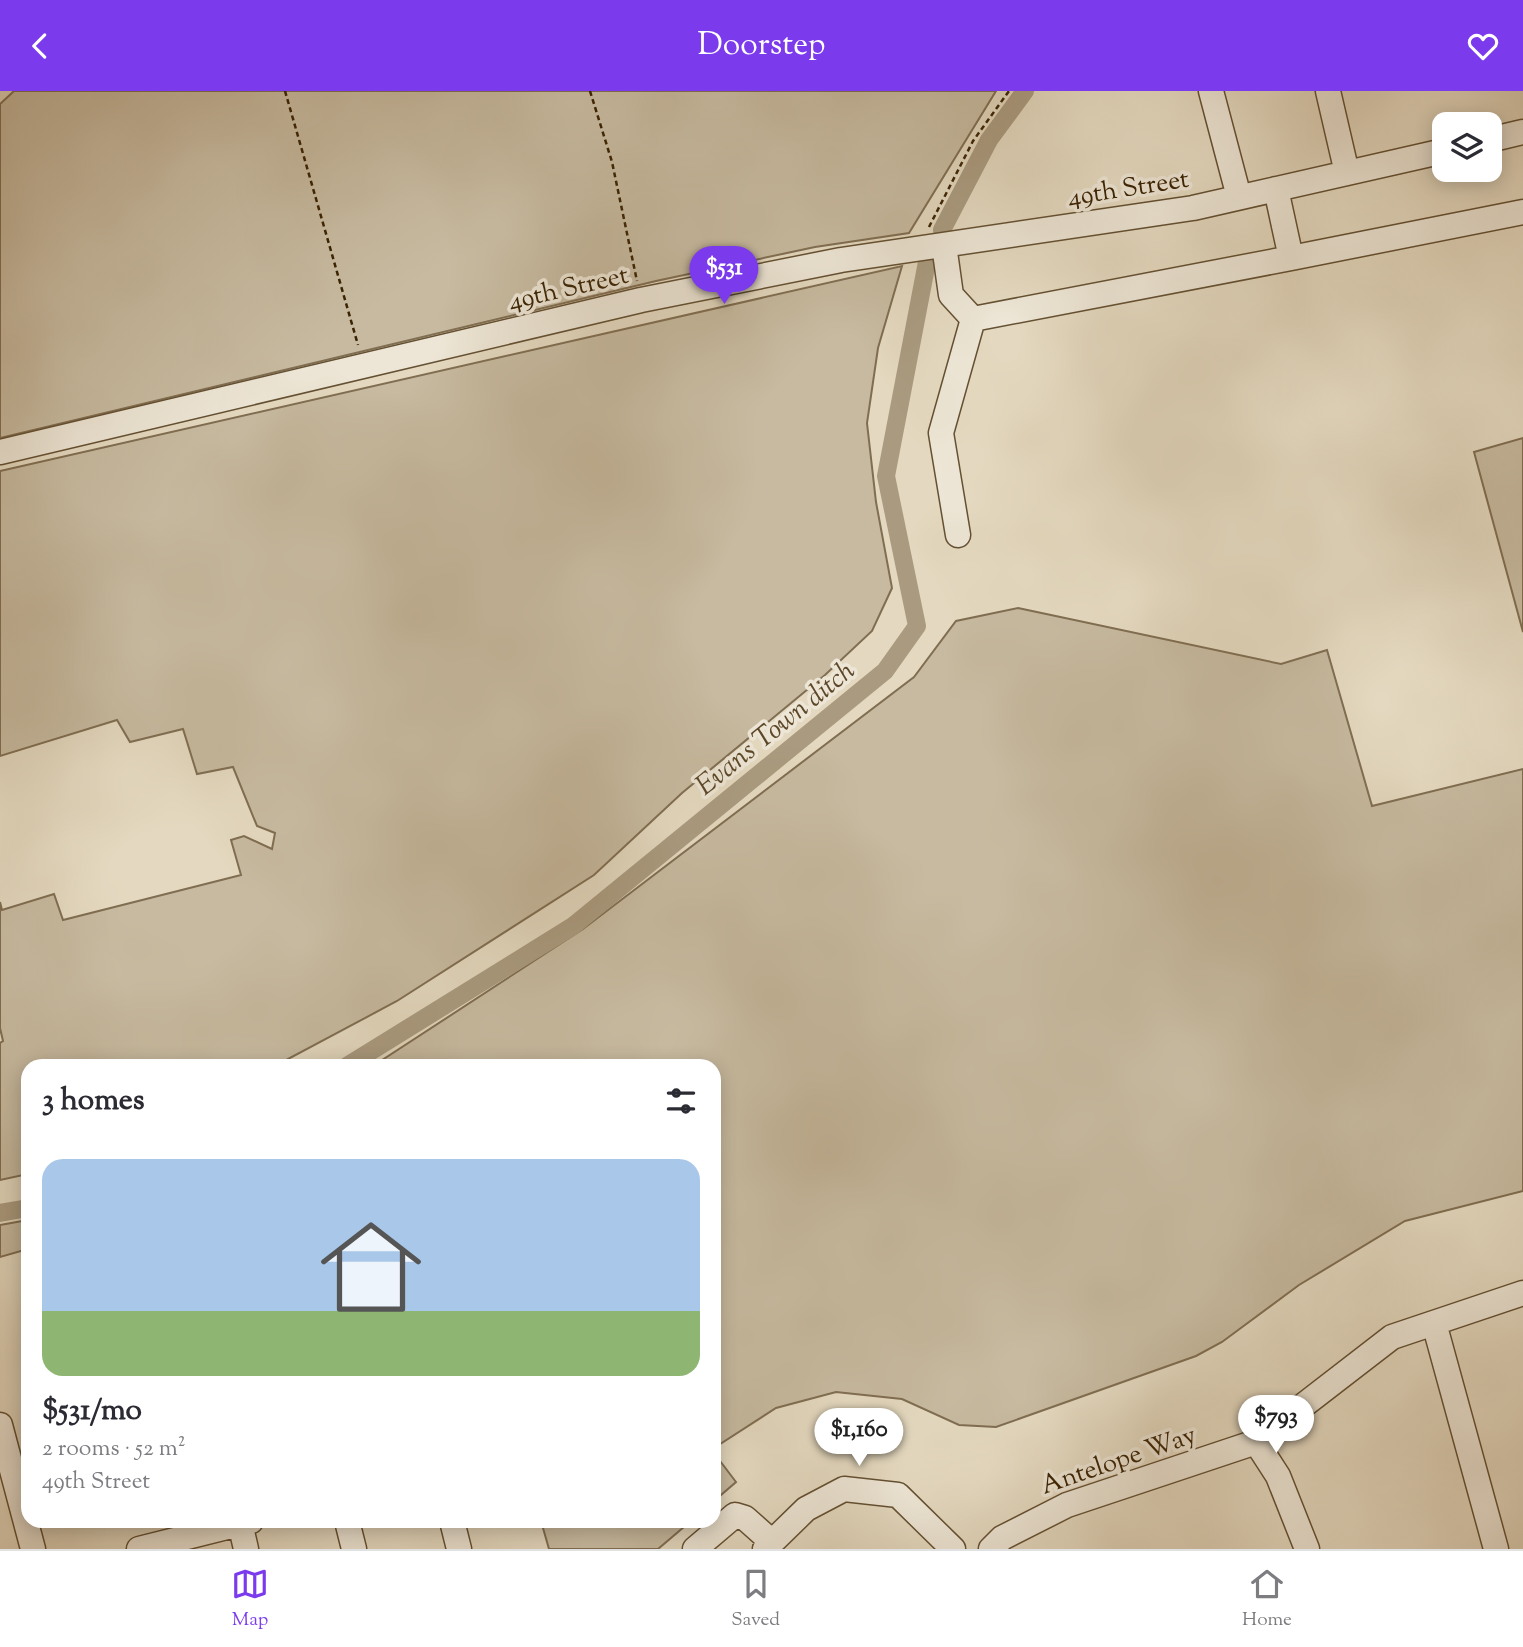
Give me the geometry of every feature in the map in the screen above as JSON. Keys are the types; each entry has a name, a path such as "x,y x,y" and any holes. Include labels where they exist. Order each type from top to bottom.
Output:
{"street":[{"path":"1211,91 1239,197"},
{"path":"1328,91 1347,173"},
{"path":"1502,137 1523,132"},
{"name":"49th Street","path":"0,452 641,300 841,260 1193,208 1432,154"},
{"path":"1276,189 1291,258"},
{"path":"973,319 1523,212"},
{"path":"944,245 951,295 973,319"},
{"path":"958,535 942,433 973,319"},
{"name":"Antelope Way","path":"991,1549 1002,1538 1066,1504 1256,1442 1392,1338 1523,1293"},
{"path":"1434,1323 1496,1549"},
{"path":"0,1425 7,1477 21,1516"},
{"path":"1256,1442 1278,1476 1307,1549"},
{"path":"721,1526 735,1514 745,1518 769,1546 806,1509 844,1489 898,1495 953,1549"},
{"path":"25,1528 33,1549"},
{"path":"141,1549 222,1528"},
{"path":"245,1528 246,1549"},
{"path":"348,1528 354,1549"},
{"path":"454,1528 459,1549"},
{"path":"695,1549 719,1528"}],"path":[{"path":"285,91 364,365"},
{"path":"590,91 612,162 641,300"},
{"path":"918,249 973,141 1009,91"}],"shaded area":[{"path":"14,91 996,91 909,233 815,247 656,281 0,438 0,104"},
{"path":"902,266 878,348 867,423 876,502 892,588 872,631 825,675 682,793 594,875 397,1001 288,1059 21,1059 21,1176 0,1180 0,1043 3,1041 0,1028 0,902 2,910 54,894 63,920 241,875 231,840 244,836 272,849 275,833 257,826 233,767 197,774 183,729 130,742 117,720 0,756 0,471"},
{"path":"1523,438 1523,632 1474,452"},
{"path":"1018,608 1281,664 1327,650 1372,806 1523,769 1523,1191 1405,1221 1299,1285 1222,1342 1196,1356 996,1427 959,1425 902,1399 836,1392 776,1408 721,1443 721,1059 384,1059 583,929 914,677 956,621"},
{"path":"21,1221 21,1251 0,1257 0,1225"},
{"path":"721,1462 736,1482 721,1495"},
{"path":"543,1528 683,1528 658,1549 549,1549"}],"waterway":[{"name":"Evans Town ditch","path":"942,230 989,140 1025,91"},
{"name":"Evans Town ditch","path":"358,1059 573,926 885,671 917,626 886,476 927,262"},
{"name":"Evans Town ditch","path":"0,1213 21,1209"}]}
